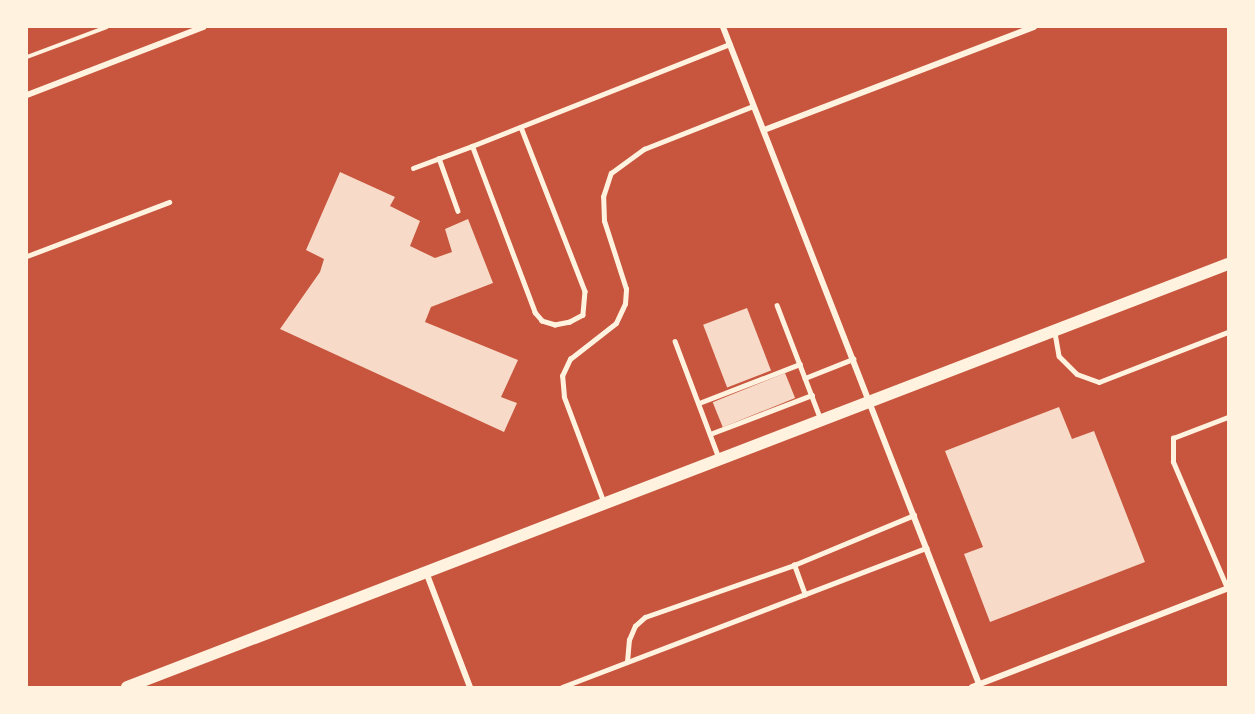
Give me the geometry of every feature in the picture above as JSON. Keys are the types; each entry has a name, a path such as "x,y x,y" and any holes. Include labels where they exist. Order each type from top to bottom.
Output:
{"main road":[{"path":"127,687 1228,264"}],"street":[{"path":"27,95 203,27"},
{"path":"723,27 979,684"},
{"path":"764,130 1034,27"},
{"path":"426,572 470,687"},
{"path":"972,687 1228,588"}],"lane":[{"path":"412,168 730,44"},
{"path":"604,504 564,397 562,376 570,359 616,323 625,304 626,289 604,221 603,197 612,173 644,149 753,106"},
{"path":"472,146 535,313 542,321 555,325 570,322 583,315 585,291 521,127"},
{"path":"439,158 458,211"},
{"path":"27,256 169,202"},
{"path":"777,305 821,421"},
{"path":"1054,331 1059,356 1077,374 1099,382 1228,332"},
{"path":"675,341 720,461"},
{"path":"805,378 853,359"},
{"path":"699,403 800,364"},
{"path":"710,434 812,395"},
{"path":"1228,417 1173,438 1173,462 1228,588"},
{"path":"627,662 629,640 635,626 645,617 794,566 914,515"},
{"path":"562,687 926,549"},
{"path":"794,566 805,595"}],"path":[{"path":"27,57 107,27"}],"building":[{"path":"340,172 395,197 390,206 420,221 410,246 435,258 452,252 445,229 468,219 493,283 431,307 425,322 518,360 501,397 517,403 504,432 280,329 320,272 324,259 306,250"},
{"path":"747,308 771,371 727,387 703,325"},
{"path":"785,373 795,398 723,427 713,402"},
{"path":"1059,407 1072,439 1094,431 1145,562 990,622 964,554 983,547 945,451"}]}
